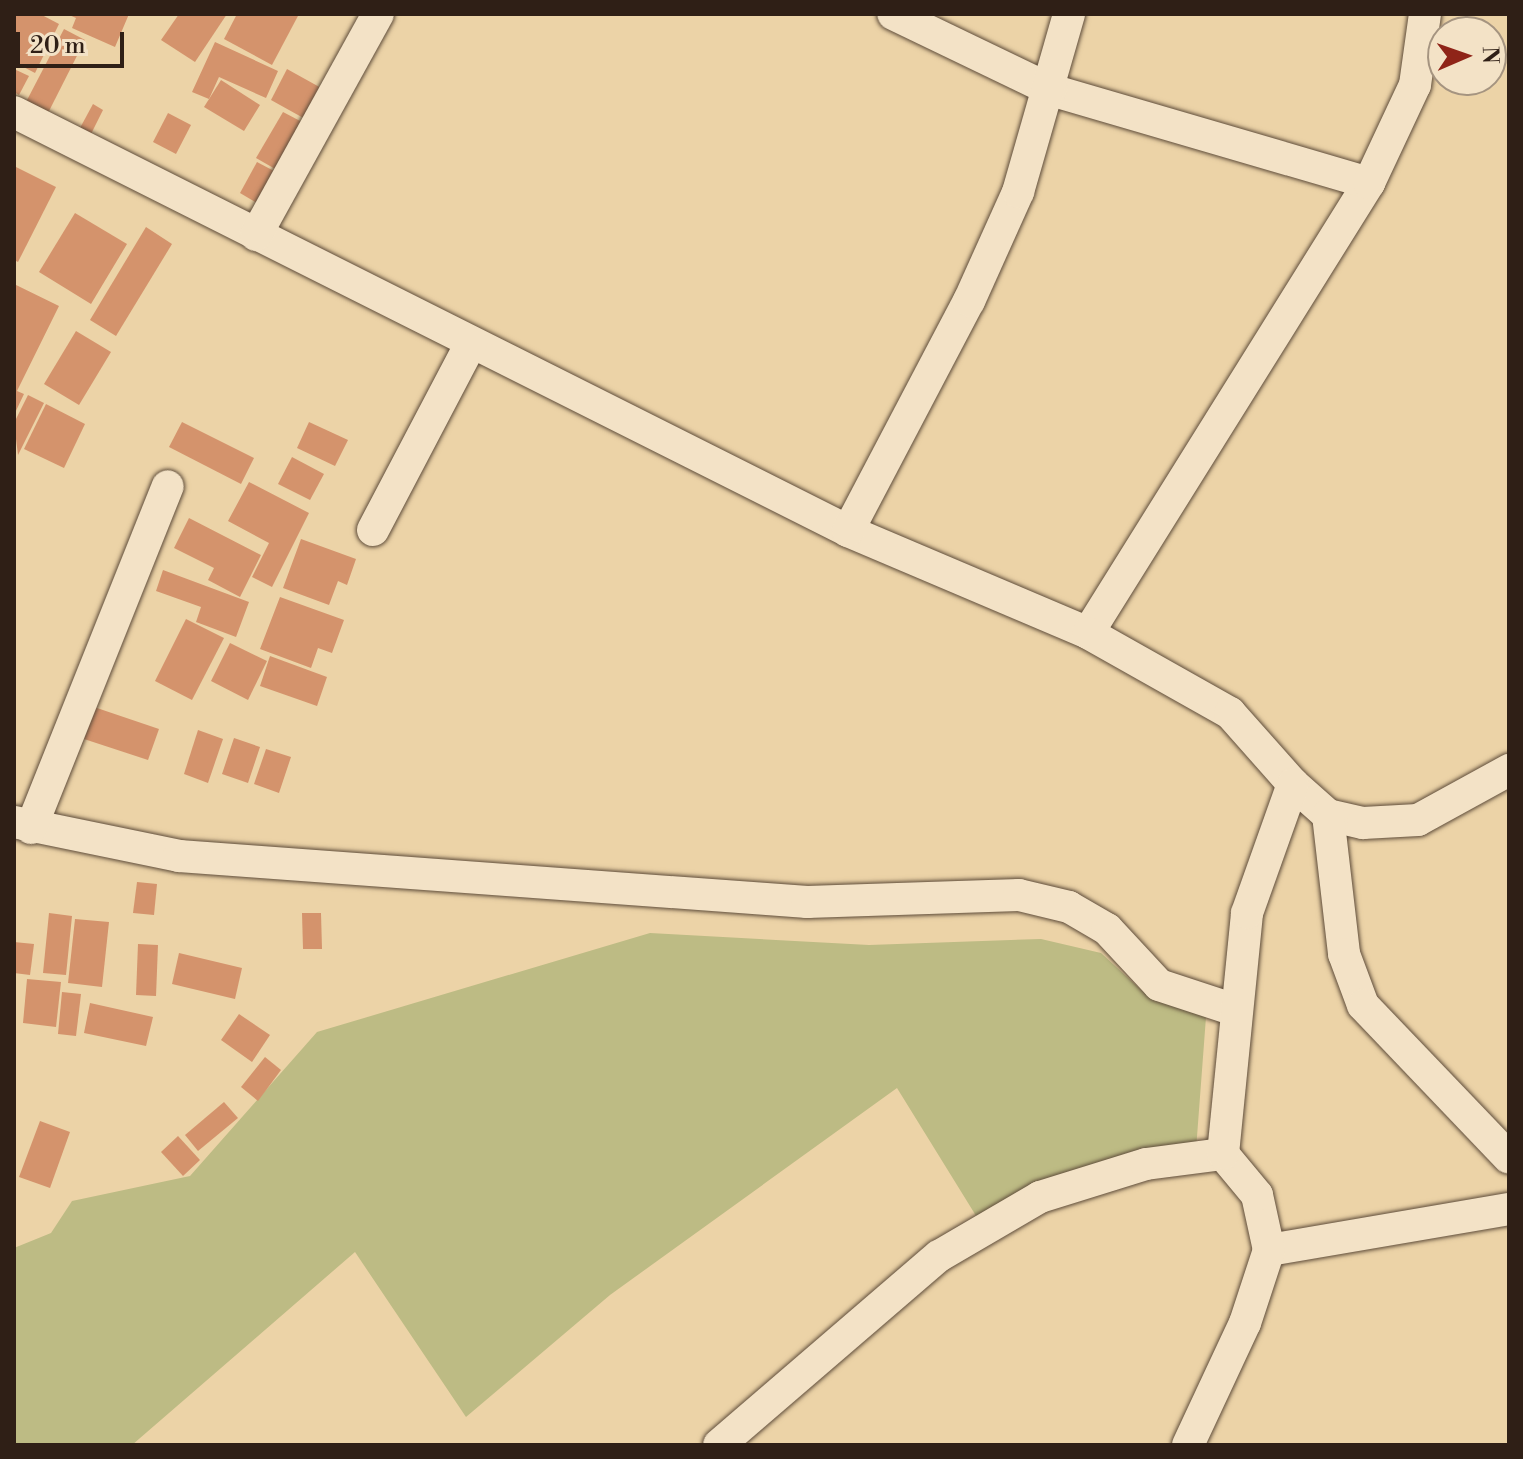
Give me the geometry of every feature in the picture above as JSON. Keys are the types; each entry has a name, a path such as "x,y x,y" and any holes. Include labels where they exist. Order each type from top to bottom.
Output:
{"street":[{"path":"256,235 378,14"},
{"path":"893,14 1051,90 1369,183"},
{"path":"848,531 969,301 1018,192 1051,90 1069,14"},
{"path":"1088,633 1369,183 1415,85 1425,14"},
{"path":"14,112 848,531 1088,633 1230,713 1293,784 1328,815 1363,823 1418,820 1509,770"},
{"path":"373,530 471,343"},
{"path":"168,486 23,825 179,856 807,902 1019,895 1069,907 1107,929 1159,985 1235,1010"},
{"path":"1188,1445 1245,1323 1269,1250 1257,1195 1223,1154 1247,913 1293,784"},
{"path":"1328,815 1344,954 1363,1005 1509,1158"},
{"path":"719,1445 939,1256 1040,1197 1146,1164 1223,1154"},
{"path":"1269,1250 1509,1209"}],"shaded area":[{"path":"650,933 869,945 1041,939 1101,953 1151,999 1206,1017 1196,1150 978,1219 897,1088 610,1295 466,1417 355,1252 132,1445 14,1445 14,1248 51,1233 72,1201 190,1176 317,1032"}],"building":[{"path":"14,14 40,14 59,24 35,73 14,62"},
{"path":"67,14 129,14 115,47 72,28 76,18"},
{"path":"179,14 227,14 195,62 161,40"},
{"path":"237,14 299,14 272,65 224,39"},
{"path":"64,29 85,40 48,113 26,102"},
{"path":"215,42 278,71 266,98 219,77 209,99 192,92"},
{"path":"14,69 29,76 19,95 14,92"},
{"path":"287,69 323,89 307,120 271,100"},
{"path":"221,80 260,105 244,131 204,107"},
{"path":"93,104 103,110 91,134 80,128"},
{"path":"283,112 304,123 277,170 256,158"},
{"path":"168,113 191,125 176,154 153,142"},
{"path":"257,162 274,171 257,203 240,193"},
{"path":"14,166 56,187 18,262 14,260"},
{"path":"75,213 127,244 91,304 39,272"},
{"path":"146,227 172,244 116,336 90,320"},
{"path":"14,284 59,306 17,391 24,394 14,415"},
{"path":"76,331 111,352 79,405 44,384"},
{"path":"28,395 44,403 18,455 14,423"},
{"path":"46,404 85,424 64,468 24,449"},
{"path":"182,422 254,458 241,484 169,447"},
{"path":"309,422 348,440 335,466 297,448"},
{"path":"292,457 324,474 310,500 278,484"},
{"path":"249,482 309,513 272,587 252,577 269,543 228,521"},
{"path":"189,518 261,555 240,597 208,580 214,568 174,548"},
{"path":"301,539 356,559 347,585 338,581 329,605 283,588"},
{"path":"163,570 249,602 236,637 196,622 201,607 156,591"},
{"path":"280,597 344,620 332,653 318,648 311,668 260,649"},
{"path":"186,619 224,638 192,700 155,681"},
{"path":"230,643 267,661 248,700 211,681"},
{"path":"270,656 327,677 317,706 260,686"},
{"path":"94,707 159,729 148,760 84,739"},
{"path":"198,730 223,739 208,783 184,774"},
{"path":"234,738 260,747 248,783 222,774"},
{"path":"266,749 291,757 279,793 254,784"},
{"path":"137,882 157,884 154,915 133,913"},
{"path":"49,913 72,916 66,975 43,973"},
{"path":"302,913 321,913 322,949 303,949"},
{"path":"75,919 109,922 102,987 68,983"},
{"path":"14,942 34,944 30,975 14,973"},
{"path":"138,944 158,945 156,996 136,995"},
{"path":"179,953 242,968 235,999 172,984"},
{"path":"27,979 61,982 56,1027 23,1023"},
{"path":"62,992 81,994 76,1036 58,1034"},
{"path":"90,1003 153,1017 146,1046 84,1033"},
{"path":"239,1014 270,1035 252,1062 221,1040"},
{"path":"265,1057 281,1070 258,1101 241,1087"},
{"path":"224,1102 238,1118 198,1151 185,1135"},
{"path":"40,1121 70,1132 50,1188 19,1177"},
{"path":"178,1136 200,1160 183,1176 161,1152"}]}
